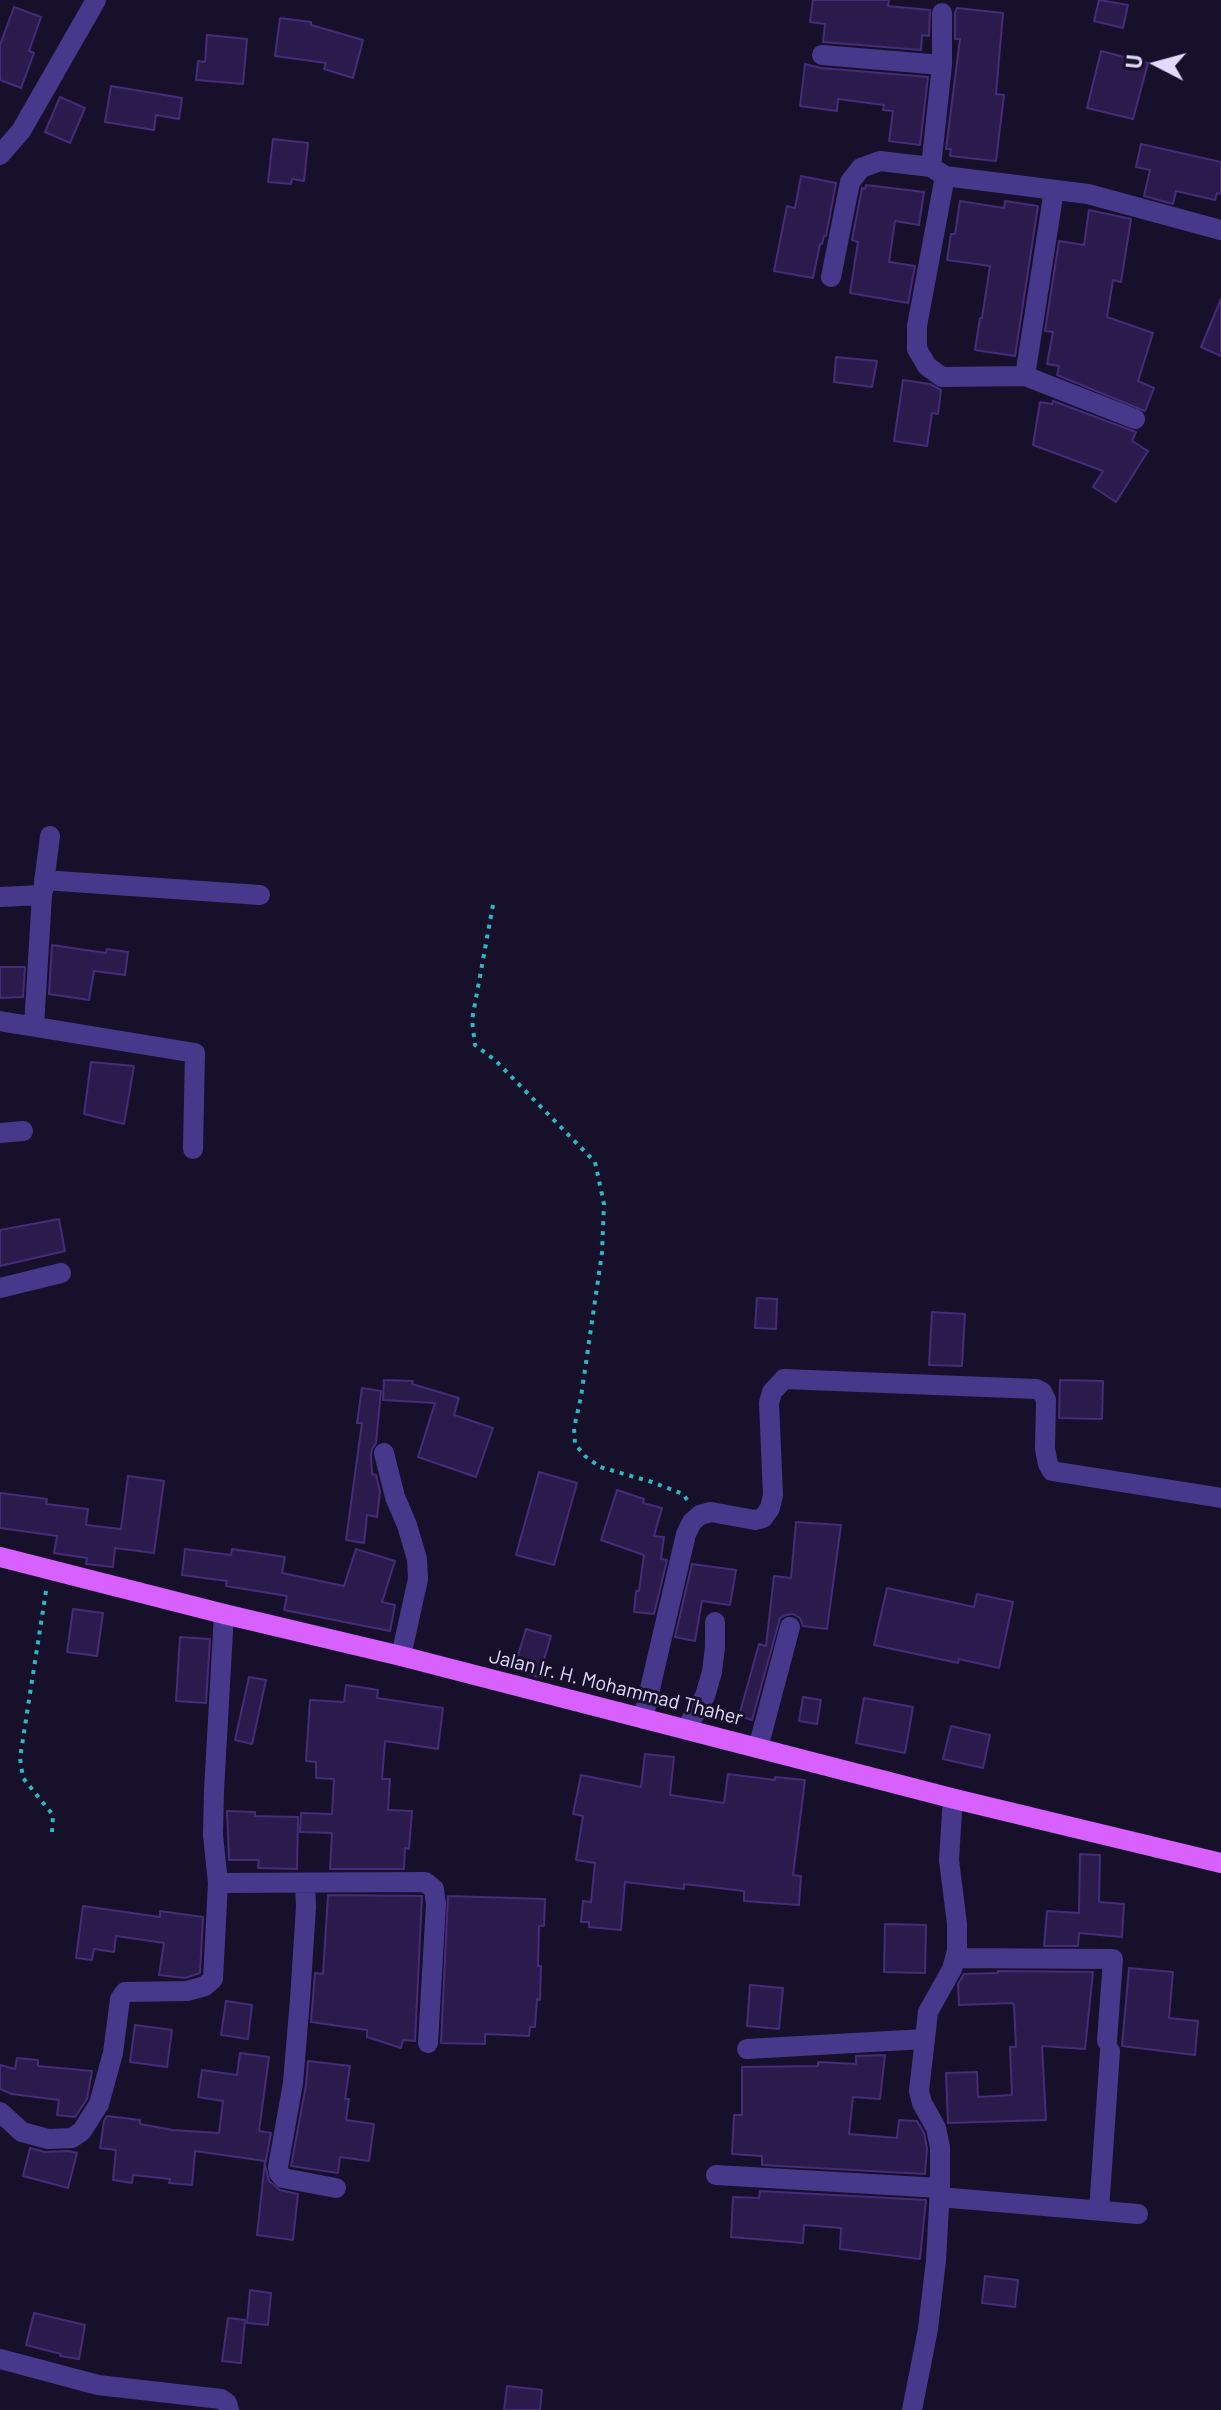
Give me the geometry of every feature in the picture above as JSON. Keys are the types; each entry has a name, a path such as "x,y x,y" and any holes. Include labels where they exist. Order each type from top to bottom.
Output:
{"main road":[{"name":"Jalan Ir. H. Mohammad Thaher","path":"0,1557 401,1656 955,1799 1221,1863"}],"street":[{"path":"0,155 21,131 96,0"},
{"path":"942,13 938,172 917,326 917,349 927,366 942,377 1025,376 1135,419"},
{"path":"822,55 942,65"},
{"path":"831,277 850,182 861,168 880,161 1117,200 1221,230"},
{"path":"1025,376 1054,190"},
{"path":"34,1026 43,888 50,836"},
{"path":"0,897 43,888 260,895"},
{"path":"0,1021 195,1053 193,1149"},
{"path":"0,1133 23,1131"},
{"path":"0,1288 61,1273"},
{"path":"643,1719 686,1534 692,1522 700,1515 711,1512 755,1520 763,1518 770,1508 773,1495 769,1403 772,1392 784,1379 1036,1389 1042,1392 1046,1400 1045,1449 1052,1471 1221,1498"},
{"path":"384,1453 395,1497 417,1559 418,1579 401,1656"},
{"path":"0,2112 22,2132 48,2139 72,2138 82,2131 99,2104 113,2053 120,1999 125,1992 187,1991 205,1986 213,1979 218,1883 213,1835 214,1790 224,1614"},
{"path":"686,1729 705,1696 712,1672 715,1622"},
{"path":"758,1748 790,1627"},
{"path":"912,2410 930,2315 940,2193 940,2147 936,2128 919,2091 928,2012 955,1958 957,1924 949,1860 955,1799"},
{"path":"218,1883 425,1882 434,1889 436,1904 428,2043"},
{"path":"305,1883 306,1907 293,2083 278,2167 283,2178 336,2188"},
{"path":"955,1958 1113,1959 1099,2210"},
{"path":"747,2049 925,2039"},
{"path":"716,2175 940,2193 1138,2214"},
{"path":"0,2359 98,2385 221,2399 227,2403 229,2410"}],"path":[{"path":"493,905 472,1020 475,1045 495,1060 595,1162 604,1204 602,1253 574,1428 575,1444 600,1467 683,1494 700,1515"},
{"path":"49,1569 30,1709 20,1758 23,1778 53,1815 52,1832"}],"building":[{"path":"813,0 889,0 888,6 930,10 929,36 922,35 921,50 823,42 825,24 810,22"},
{"path":"1099,0 1128,5 1123,28 1094,21"},
{"path":"14,7 41,17 29,51 34,53 21,88 0,80 0,45"},
{"path":"957,8 1003,13 996,94 1004,95 996,161 950,156 951,149 946,149 960,39 955,39"},
{"path":"280,18 311,22 311,25 363,40 353,78 324,69 326,63 275,56"},
{"path":"207,35 247,39 243,84 196,80 198,61 205,62"},
{"path":"1101,51 1148,63 1133,119 1087,108"},
{"path":"805,64 928,77 920,145 889,141 893,111 883,110 884,105 838,99 837,111 800,106"},
{"path":"111,86 182,98 179,119 156,115 154,130 105,122"},
{"path":"60,97 85,108 70,143 45,132"},
{"path":"273,139 308,143 304,181 292,179 291,184 268,182"},
{"path":"1141,144 1221,162 1221,194 1217,193 1215,200 1176,191 1173,204 1144,196 1150,170 1136,167"},
{"path":"801,176 836,183 826,236 820,244 813,278 774,271 787,206 795,208"},
{"path":"866,185 924,192 919,225 895,221 889,262 915,266 908,303 850,293 858,242 852,240 862,188 865,189"},
{"path":"960,201 1004,208 1005,201 1038,206 1015,356 975,350 990,266 947,260"},
{"path":"1089,210 1131,219 1121,282 1113,280 1107,317 1153,333 1138,381 1154,388 1145,411 1057,375 1059,366 1047,364 1053,332 1045,331 1059,241 1084,245"},
{"path":"1221,299 1221,356 1201,347"},
{"path":"836,357 877,361 872,387 834,382"},
{"path":"903,380 930,384 941,390 938,414 932,413 927,446 894,441"},
{"path":"1053,401 1136,432 1132,441 1148,451 1116,502 1093,487 1103,471 1033,445 1040,402 1052,404"},
{"path":"52,945 106,953 107,949 128,952 125,975 94,971 89,1000 49,994"},
{"path":"0,967 25,967 23,997 0,998"},
{"path":"91,1062 134,1066 124,1124 84,1114"},
{"path":"59,1219 65,1251 0,1266 0,1230"},
{"path":"757,1298 777,1299 776,1329 755,1328"},
{"path":"932,1312 965,1314 962,1366 929,1365"},
{"path":"384,1380 413,1381 412,1384 459,1398 454,1415 493,1428 476,1477 418,1457 435,1403 383,1400"},
{"path":"1060,1380 1103,1381 1102,1419 1059,1418"},
{"path":"362,1388 381,1391 376,1443 371,1455 372,1474 376,1475 380,1492 377,1517 367,1515 364,1543 346,1540 362,1423 357,1423"},
{"path":"539,1472 577,1483 554,1565 516,1555"},
{"path":"128,1476 164,1481 154,1553 115,1548 113,1567 86,1564 87,1558 54,1553 57,1536 0,1528 0,1493 47,1499 46,1504 88,1509 86,1525 121,1529"},
{"path":"617,1490 644,1499 643,1503 662,1508 654,1536 664,1537 661,1559 667,1560 654,1614 634,1612 644,1555 601,1540"},
{"path":"796,1522 841,1525 827,1629 803,1626 800,1618 793,1614 780,1618 752,1720 739,1716 759,1644 766,1646 774,1576 791,1578"},
{"path":"185,1549 231,1555 232,1549 285,1557 282,1573 344,1586 356,1549 395,1561 382,1602 395,1605 390,1631 284,1610 287,1596 226,1586 227,1581 182,1575"},
{"path":"692,1564 736,1570 730,1605 702,1601 695,1641 675,1637"},
{"path":"887,1588 974,1607 977,1594 1013,1602 999,1668 959,1659 958,1663 874,1645"},
{"path":"73,1609 103,1613 97,1656 67,1652"},
{"path":"526,1629 551,1636 539,1677 514,1669"},
{"path":"180,1637 210,1639 206,1703 176,1701"},
{"path":"249,1677 266,1680 252,1744 235,1740"},
{"path":"346,1685 378,1690 377,1698 443,1708 438,1749 385,1741 382,1779 390,1779 388,1810 412,1811 404,1869 330,1869 332,1833 300,1832 301,1813 332,1814 334,1779 316,1778 316,1762 306,1761 310,1700 344,1702"},
{"path":"803,1697 821,1700 817,1724 799,1721"},
{"path":"864,1698 913,1707 905,1753 856,1743"},
{"path":"951,1726 990,1735 983,1768 943,1759"},
{"path":"645,1754 674,1757 670,1795 724,1803 728,1774 805,1780 793,1875 801,1876 799,1905 744,1901 744,1891 684,1884 684,1889 625,1882 621,1930 589,1927 589,1922 581,1922 583,1901 591,1902 595,1863 576,1860 583,1816 573,1814 581,1775 641,1787"},
{"path":"227,1811 255,1812 255,1816 298,1817 297,1869 258,1868 259,1860 229,1860"},
{"path":"1080,1854 1100,1855 1099,1902 1124,1904 1122,1937 1079,1933 1078,1946 1044,1946 1047,1911 1079,1913"},
{"path":"328,1895 422,1896 415,2041 403,2040 401,2048 367,2037 367,2030 311,2022 315,1973 323,1974"},
{"path":"448,1896 545,1899 544,1926 539,1926 540,2000 537,1999 535,2027 530,2027 529,2036 485,2034 485,2044 441,2043"},
{"path":"83,1906 160,1917 160,1911 203,1917 200,1973 185,1978 159,1975 164,1943 116,1936 114,1952 94,1949 92,1960 76,1958"},
{"path":"885,1924 926,1925 925,1973 884,1972"},
{"path":"1129,1968 1173,1972 1169,2018 1198,2021 1195,2055 1122,2046"},
{"path":"998,1971 1093,1972 1085,2049 1042,2046 1046,2120 948,2123 946,2073 977,2072 978,2097 1012,2095 1010,2047 1016,2047 1014,2005 959,2005 958,1984 964,1974"},
{"path":"750,1985 783,1988 779,2029 747,2026"},
{"path":"226,2001 252,2005 248,2039 221,2035"},
{"path":"135,2025 172,2030 167,2067 130,2062"},
{"path":"240,2053 269,2057 259,2131 271,2133 265,2165 269,2181 280,2190 298,2194 293,2240 257,2235 265,2161 195,2151 192,2185 133,2175 132,2183 113,2180 116,2150 100,2148 107,2116 140,2120 140,2124 173,2130 219,2133 223,2101 198,2097 202,2070 237,2075"},
{"path":"885,2055 880,2099 853,2097 849,2134 897,2138 899,2120 917,2121 927,2148 925,2174 762,2165 762,2156 732,2154 734,2115 742,2115 742,2067 818,2066 818,2062 856,2064 856,2056"},
{"path":"17,2058 38,2060 38,2066 92,2071 87,2099 75,2117 57,2115 59,2100 12,2094 0,2089 0,2065 15,2069"},
{"path":"308,2061 350,2066 345,2099 349,2099 346,2120 374,2124 369,2161 340,2157 338,2173 291,2166"},
{"path":"30,2148 77,2153 68,2188 23,2176"},
{"path":"760,2191 926,2200 920,2259 840,2249 841,2228 804,2225 803,2243 731,2237 733,2197 759,2198"},
{"path":"985,2276 1018,2280 1015,2307 982,2303"},
{"path":"250,2290 271,2293 268,2325 247,2323"},
{"path":"34,2313 85,2325 79,2359 26,2345"},
{"path":"228,2318 245,2320 241,2363 222,2361"},
{"path":"507,2386 542,2390 540,2410 504,2410"}]}
